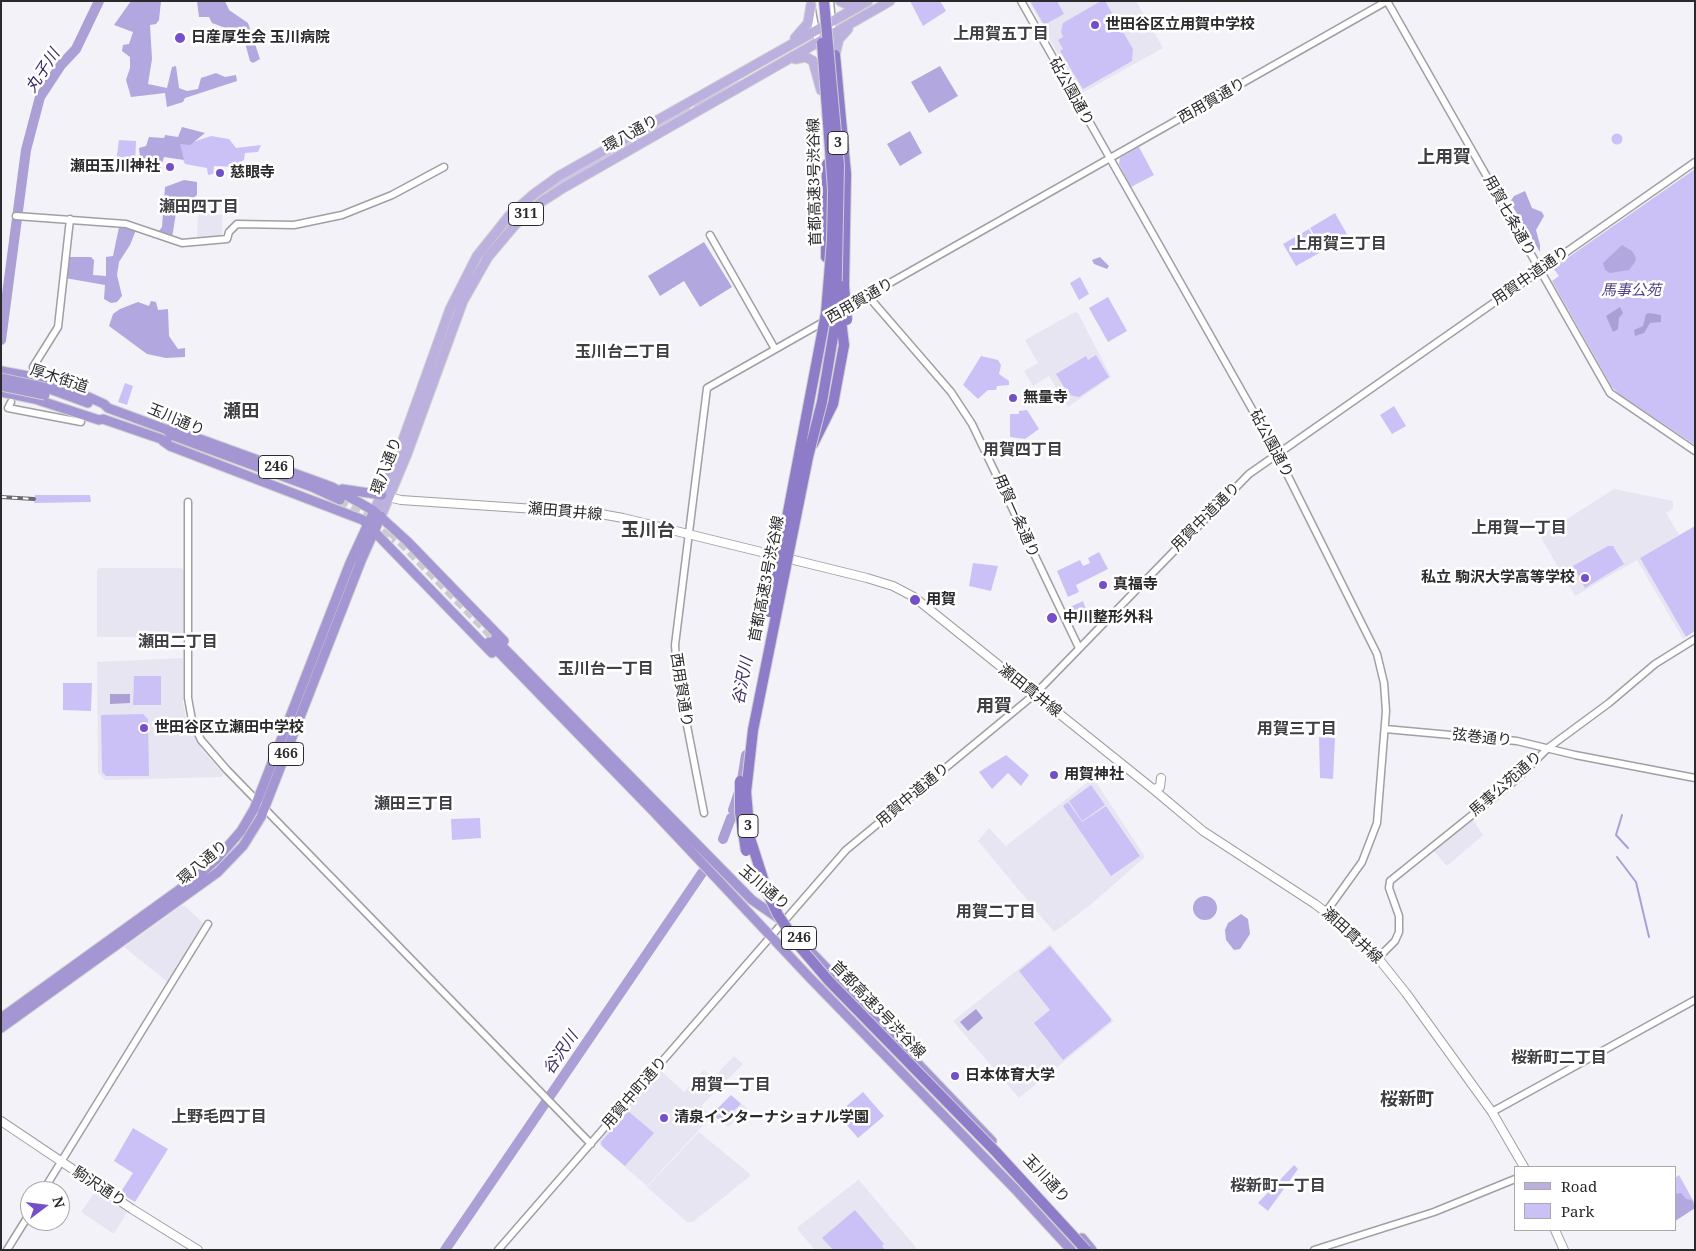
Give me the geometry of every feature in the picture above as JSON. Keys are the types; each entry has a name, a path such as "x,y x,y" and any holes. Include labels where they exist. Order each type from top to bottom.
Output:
{"highway":[{"name":"首都高速3号渋谷線","path":"824,1 840,165 834,337 757,710 748,766 748,821 753,852 762,881 785,926 818,969 996,1152 1086,1250"},
{"name":"首都高速3号渋谷線","path":"813,2 830,122 833,190 831,264 818,364 744,746 739,803 748,859 767,908 803,962 991,1157 1077,1250"},
{"path":"808,457 833,404 844,346 847,318 844,273 846,201 841,112 835,54"},
{"path":"818,364 827,233 825,137 822,106"},
{"path":"837,286 844,346"},
{"name":"玉川通り","path":"1,371 39,378 97,401 108,408 165,429 174,436 312,487 340,502"},
{"name":"厚木街道","path":"1,378 101,408 108,408"},
{"name":"厚木街道","path":"1,386 46,392 103,419"},
{"name":"玉川通り","path":"1,392 36,399 99,420 103,419 163,441 170,446 340,502"},
{"name":"246","path":"165,429 175,430 332,487 340,502 371,526 521,682 535,685"},
{"path":"332,487 386,496"},
{"name":"246","path":"340,502 378,513 408,541 504,640 535,685"},
{"name":"環八通り","path":"1,1028 133,928 215,861 240,831 258,801 350,563 378,513"},
{"name":"環八通り","path":"1,1018 227,864 250,836 265,808 367,546 371,526"},
{"path":"367,546 376,540 385,541"},
{"path":"396,553 398,542 408,541"},
{"name":"玉川通り","path":"492,640 772,935 816,985 1015,1188 1071,1250"},
{"name":"玉川通り","path":"535,685 752,900 783,922 896,1039 1092,1250"}],"main road":[{"name":"311","path":"840,1 848,5 867,1"},
{"name":"環八通り","path":"386,496 450,309 470,268 496,231 520,205 552,181 867,1"},
{"name":"環八通り","path":"378,513 463,301 488,256 527,213 563,188 890,1"},
{"name":"311","path":"764,60 804,30 813,2"},
{"name":"311","path":"835,54 841,35 875,10"},
{"name":"311","path":"784,62 801,57 810,58 816,64 821,90"},
{"name":"瀬田貫井線","path":"386,496 401,500 570,512 623,518 892,586 920,602 1153,788 1203,831 1326,912 1378,958 1406,993 1492,1112 1523,1166"},
{"path":"1153,788 1160,787 1161,778"},
{"name":"駒沢通り","path":"1,1120 61,1162 198,1250"},
{"path":"1555,1231 1564,1250"}],"street":[{"path":"830,1 833,34"},
{"name":"砧公園通り","path":"1020,1 1277,454 1371,641 1384,683 1385,728 1378,813 1371,843 1354,875 1326,912"},
{"name":"西用賀通り","path":"704,813 675,664 676,635 707,388 1387,1"},
{"name":"用賀七条通り","path":"1387,1 1611,394 1695,451"},
{"path":"813,2 818,42 822,106"},
{"name":"用賀中道通り","path":"772,935 846,850 1035,694 1249,474 1695,162"},
{"path":"19,217 126,224 182,243 227,239 229,232 237,224 294,225 342,215 392,195 444,167"},
{"path":"32,368 58,327 70,219"},
{"path":"710,235 775,349"},
{"name":"用賀一条通り","path":"868,296 951,392 972,424 1079,648"},
{"path":"11,402 8,408 81,422"},
{"path":"188,502 188,698 192,720 206,747 591,1144"},
{"name":"馬事公苑通り","path":"1378,958 1397,938 1399,932 1399,916 1388,888 1390,881 1518,778 1548,748 1663,659 1695,639"},
{"name":"弦巻通り","path":"1385,728 1517,741 1695,778"},
{"path":"49,1181 208,924"},
{"name":"用賀中町通り","path":"498,1250 772,935"},
{"path":"1492,1112 1695,1000"},
{"path":"1314,1250 1427,1214 1514,1179"},
{"path":"7,1250 20,1229"}],"shaded area":[{"path":"131,1 161,1 159,20 156,24 150,25 152,59 148,84 167,88 172,67 176,66 179,88 187,91 198,89 201,78 216,73 225,77 236,75 237,81 185,98 183,102 167,107 165,93 131,97 126,80 130,68 130,57 122,51 123,45 129,44 133,32 114,25"},
{"path":"197,1 225,1 229,10 248,23 260,59 253,63 250,61 242,32 228,33 223,27 212,23 209,17 199,17"},
{"name":"世田谷区立用賀中学校","path":"1029,1 1136,1 1163,48 1082,93 1079,92"},
{"path":"940,66 958,96 929,113 911,82"},
{"path":"182,127 205,133 190,145 180,144 184,160 164,157 160,170 141,168 139,148 146,146 149,137 164,138 165,135 178,137"},
{"path":"910,131 922,153 900,166 887,144"},
{"path":"184,180 197,182 197,195 191,200 178,200 172,238 159,231 162,227 165,187"},
{"path":"1525,191 1532,208 1542,212 1544,216 1536,230 1540,252 1510,202 1514,196"},
{"path":"198,213 222,215 222,236 197,238"},
{"path":"119,227 136,230 130,245 119,262 117,275 122,296 117,302 111,303 104,299 105,285 65,278 68,257 91,257 94,260 93,275 106,276 106,257 113,256"},
{"path":"704,242 732,287 700,307 684,281 660,296 648,276"},
{"path":"1622,245 1632,251 1636,258 1635,262 1629,270 1610,273 1605,270 1603,263"},
{"path":"1100,257 1109,266 1107,269 1094,264 1092,260"},
{"path":"151,301 156,302 158,310 168,309 169,336 178,349 185,348 185,357 166,358 147,354 109,326 113,314 120,309 138,302 149,306"},
{"path":"1620,307 1623,313 1619,318 1618,329 1613,332 1606,316"},
{"path":"1075,312 1078,313 1111,377 1068,407 1049,376 1033,386 1024,371 1038,363 1025,340"},
{"path":"1646,314 1661,315 1661,322 1650,323 1644,333 1635,336 1634,330 1643,326"},
{"name":"私立 駒沢大学高等学校","path":"1614,489 1673,501 1673,508 1666,513 1679,535 1640,558 1686,637 1683,639 1637,560 1575,596 1540,536"},
{"path":"99,568 181,568 184,570 184,634 180,637 97,637 97,571"},
{"name":"世田谷区立瀬田中学校","path":"183,658 183,703 186,718 202,750 223,773 222,777 105,780 98,773 97,662"},
{"path":"110,694 130,694 130,703 110,704"},
{"path":"1093,778 1144,855 1144,858 1089,906 1054,932 978,841 989,828 1006,846"},
{"path":"1472,819 1483,835 1447,866 1434,851"},
{"path":"1205,896 1213,900 1217,908 1213,916 1205,920 1197,916 1193,908 1197,900"},
{"path":"181,906 185,906 204,924 169,983 124,947"},
{"path":"1241,914 1248,919 1250,934 1240,949 1234,950 1226,940 1225,930 1228,923"},
{"path":"1050,944 1114,1021 1019,1098 953,1021"},
{"path":"976,1009 983,1018 968,1031 960,1022"},
{"name":"清泉インターナショナル学園","path":"734,1056 743,1064 701,1106 711,1115 731,1095 748,1109 728,1127 713,1115 647,1186 600,1145 599,1140 660,1070 684,1092 704,1070 713,1078"},
{"path":"699,1132 750,1174 750,1176 693,1222 687,1222 647,1187"},
{"path":"858,1180 918,1250 815,1250 797,1229"},
{"path":"95,1192 127,1212 114,1234 81,1212"},
{"path":"1681,1193 1686,1199 1692,1200 1695,1208 1676,1220 1676,1194"}],"green space":[{"path":"910,1 940,1 946,11 923,26"},
{"path":"1030,1 1057,1 1064,14 1044,25"},
{"path":"1101,1 1105,1 1133,49 1132,61 1083,89 1060,51 1063,49 1058,40 1063,37 1061,32 1063,23"},
{"path":"738,81 695,108 693,105"},
{"path":"689,107 690,110 553,189 508,227 506,225 551,186"},
{"path":"1617,133 1623,139 1617,145 1611,139"},
{"path":"211,136 229,139 236,148 261,145 258,152 245,153 244,160 238,163 238,167 214,166 213,174 208,175 207,168 185,164 177,146 179,141 193,142"},
{"path":"119,140 136,141 135,165 119,164 116,162"},
{"path":"1139,147 1154,175 1131,187 1119,164 1120,158"},
{"name":"馬事公苑","path":"1695,169 1695,445 1619,394 1612,387 1552,281 1559,276 1553,268"},
{"path":"1335,213 1348,236 1323,250 1310,228"},
{"path":"1309,229 1321,252 1296,266 1283,244"},
{"path":"1080,277 1089,294 1079,300 1070,283"},
{"path":"1108,297 1127,331 1108,342 1089,308"},
{"path":"1096,355 1109,377 1079,397 1069,395 1056,374 1086,356 1088,360"},
{"path":"981,356 998,360 1001,365 999,374 1009,381 1009,385 997,386 996,390 988,390 978,399 963,385"},
{"path":"125,383 133,386 127,405 118,402"},
{"path":"1394,406 1406,426 1392,434 1380,415"},
{"path":"1027,410 1039,429 1025,439 1010,437 1010,414 1019,414 1019,411"},
{"path":"35,495 90,495 91,502 34,503"},
{"path":"1695,526 1695,631 1686,637 1640,558"},
{"path":"1608,546 1613,546 1624,564 1585,588 1573,566"},
{"path":"1099,552 1108,569 1076,585 1079,592 1068,597 1057,571 1080,560 1083,566 1090,563 1088,558"},
{"path":"973,563 998,566 991,591 969,586"},
{"path":"1083,601 1088,615 1073,621 1068,608"},
{"path":"134,676 161,676 161,705 133,705"},
{"path":"63,683 92,683 91,711 63,710"},
{"path":"143,714 148,719 149,776 106,776 102,772 101,715"},
{"path":"1319,737 1335,738 1333,779 1320,778"},
{"path":"1006,755 1029,775 1021,786 1008,773 992,789 979,772"},
{"path":"1091,785 1105,805 1082,821 1069,801"},
{"path":"1068,802 1082,822 1106,806 1140,856 1111,876 1063,806"},
{"path":"480,818 481,838 452,840 451,819"},
{"path":"1050,946 1111,1019 1111,1021 1063,1060 1034,1023 1050,1010 1019,971"},
{"path":"863,1092 884,1116 858,1138 837,1114"},
{"path":"731,1095 741,1104 722,1122 712,1114"},
{"path":"628,1111 654,1133 625,1166 602,1146 601,1142"},
{"path":"133,1128 168,1149 135,1202 120,1193 133,1173 114,1161"},
{"path":"1294,1165 1298,1169 1268,1211 1258,1203"},
{"path":"1679,1175 1695,1204 1695,1208 1676,1220 1676,1177"},
{"path":"855,1210 884,1244 882,1246 885,1250 833,1250 822,1238"}],"waterway":[{"name":"丸子川","path":"1,340 26,150 40,97 61,65 76,49 99,1"},
{"name":"谷沢川","path":"733,810 741,786 746,755"},
{"path":"1622,815 1616,835 1628,848"},
{"name":"谷沢川","path":"723,839 731,818"},
{"path":"1617,857 1636,882 1649,937"},
{"name":"谷沢川","path":"445,1250 702,873"}],"tunnel":[{"path":"340,500 377,521"},
{"path":"371,523 394,542"},
{"path":"391,532 495,639"}],"railway":[{"path":"1,497 34,499"}],"place":[{"name":"世田谷区立用賀中学校","path":"1095,25"},
{"name":"日産厚生会 玉川病院","path":"180,38"},
{"name":"瀬田玉川神社","path":"170,167"},
{"name":"慈眼寺","path":"220,173"},
{"name":"無量寺","path":"1013,398"},
{"name":"私立 駒沢大学高等学校","path":"1585,578"},
{"name":"真福寺","path":"1103,585"},
{"name":"用賀","path":"915,600"},
{"name":"中川整形外科","path":"1052,618"},
{"name":"世田谷区立瀬田中学校","path":"144,728"},
{"name":"用賀神社","path":"1054,775"},
{"name":"日本体育大学","path":"955,1076"},
{"name":"清泉インターナショナル学園","path":"664,1118"}],"district":[{"name":"上用賀五丁目","path":"1001,34"},
{"name":"上用賀","path":"1444,158"},
{"name":"瀬田四丁目","path":"199,207"},
{"name":"上用賀三丁目","path":"1339,244"},
{"name":"玉川台二丁目","path":"623,352"},
{"name":"瀬田","path":"241,412"},
{"name":"用賀四丁目","path":"1023,450"},
{"name":"上用賀一丁目","path":"1519,528"},
{"name":"玉川台","path":"648,531"},
{"name":"瀬田二丁目","path":"178,642"},
{"name":"玉川台一丁目","path":"606,669"},
{"name":"用賀","path":"994,707"},
{"name":"用賀三丁目","path":"1297,729"},
{"name":"瀬田三丁目","path":"414,804"},
{"name":"用賀二丁目","path":"996,912"},
{"name":"桜新町二丁目","path":"1559,1058"},
{"name":"用賀一丁目","path":"731,1085"},
{"name":"桜新町","path":"1407,1100"},
{"name":"上野毛四丁目","path":"219,1117"},
{"name":"桜新町一丁目","path":"1278,1186"}]}
